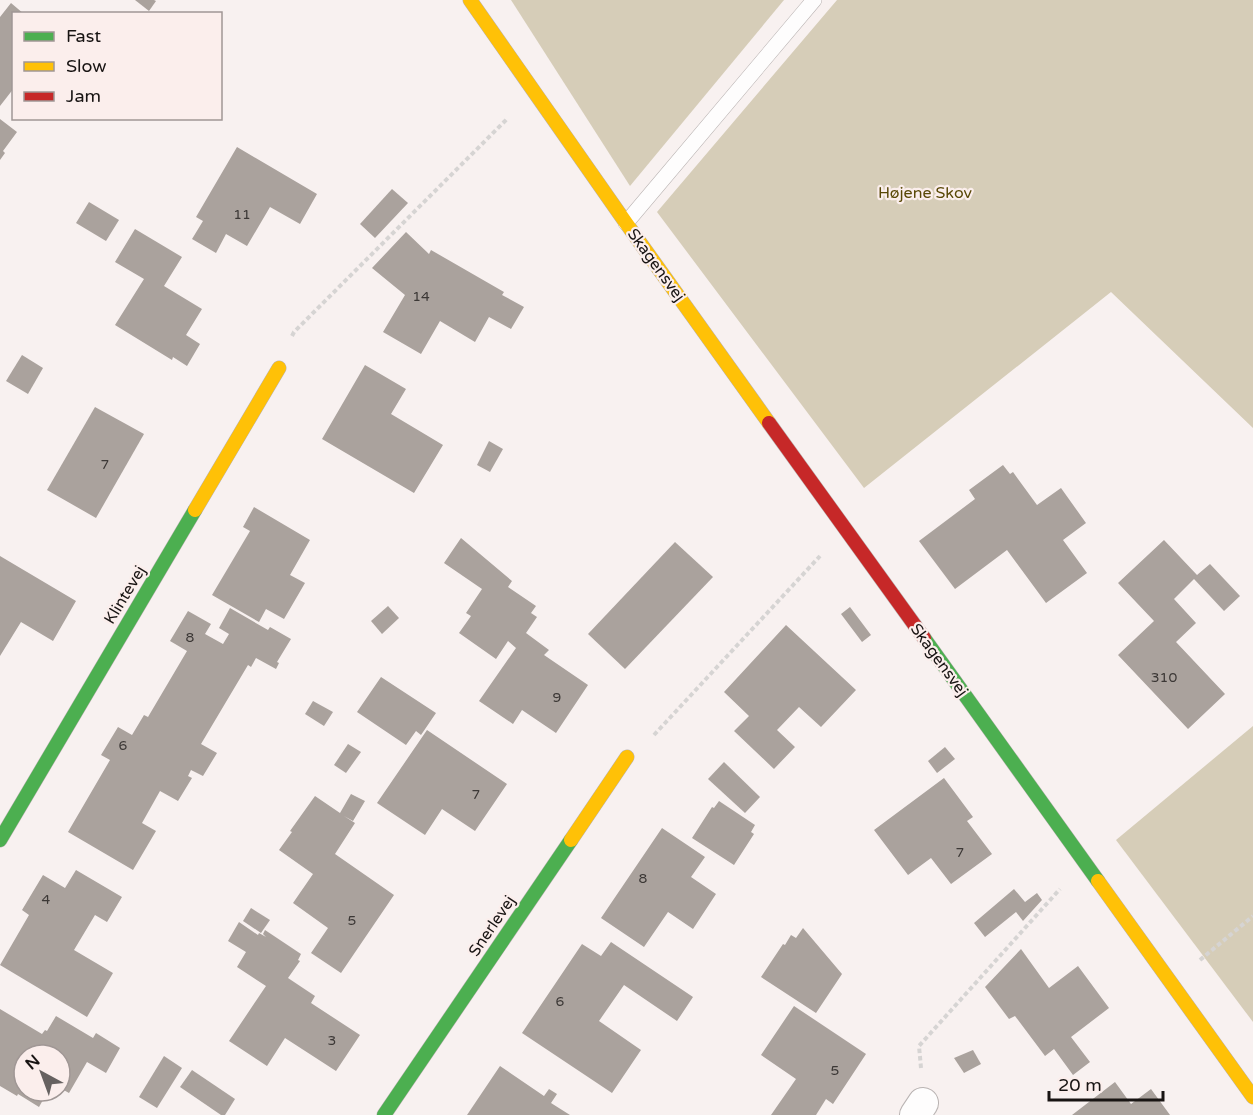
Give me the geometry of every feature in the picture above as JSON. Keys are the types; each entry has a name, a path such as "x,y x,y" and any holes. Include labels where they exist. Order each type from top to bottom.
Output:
{"street":[{"name":"Skagensvej","path":"470,0 626,223 1253,1097"},
{"name":"Klintevej","path":"0,840 279,368"},
{"name":"Snerlevej","path":"384,1115 627,756"}],"lane":[{"name":"Skagensvej","path":"626,223 814,0"}],"path":[{"path":"279,368 294,332 534,92"},
{"path":"627,756 659,730 845,529"},
{"path":"919,1109 920,1046 1084,862"},
{"path":"1171,983 1253,916"}],"green space":[{"path":"511,0 784,0 630,186"},
{"name":"Højene Skov","path":"837,0 1253,0 1253,428 1111,292 864,488 657,212"},
{"path":"1253,726 1253,1022 1116,840"}],"building":[{"path":"135,0 154,0 156,1 149,11"},
{"path":"11,3 22,12 12,12 12,91 0,106 0,17"},
{"path":"0,119 17,132 3,151 5,153 0,160"},
{"path":"237,147 317,194 300,224 270,207 247,246 226,234 216,253 192,239 203,221 196,217"},
{"path":"392,189 408,203 375,238 360,224"},
{"path":"89,202 119,220 106,241 76,223"},
{"path":"135,229 182,257 164,286 202,309 186,335 200,344 187,366 173,357 172,360 115,325 144,279 115,262"},
{"path":"406,232 429,254 431,250 504,292 502,295 524,307 511,329 489,317 475,342 440,321 421,354 383,332 405,295 372,268"},
{"path":"22,355 43,368 28,394 6,381"},
{"path":"365,365 406,389 391,414 443,445 414,493 322,439"},
{"path":"95,407 144,434 96,518 47,490"},
{"path":"489,441 503,449 490,472 477,465"},
{"path":"1003,465 1010,474 1013,472 1037,505 1061,488 1086,523 1063,540 1087,573 1046,603 1007,550 955,589 919,541 975,499 969,490"},
{"path":"254,507 310,540 290,575 305,583 284,619 266,609 259,622 212,595 250,531 243,527"},
{"path":"461,538 512,581 508,587 536,606 531,613 537,617 526,633 549,650 544,655 588,685 556,733 522,710 513,724 479,701 516,648 508,641 496,659 459,633 471,616 466,613 482,589 444,563"},
{"path":"1164,540 1197,575 1210,564 1240,596 1224,611 1194,579 1174,599 1196,623 1176,642 1225,694 1188,729 1118,655 1154,621 1118,583"},
{"path":"675,542 713,577 625,669 588,634"},
{"path":"0,556 76,601 53,641 21,622 0,656"},
{"path":"388,606 399,618 382,634 371,621"},
{"path":"850,607 871,635 862,642 841,614"},
{"path":"230,608 268,630 270,627 291,639 277,662 279,663 276,669 256,658 251,667 248,665 201,744 217,753 203,776 191,770 188,776 192,778 178,801 160,791 142,823 156,831 133,870 68,832 110,760 101,755 118,727 132,735 144,715 148,717 187,651 170,641 188,611 211,624 205,634 223,644 229,634 219,628"},
{"path":"786,625 856,690 821,727 799,707 777,730 795,747 774,769 734,731 749,716 724,692"},
{"path":"381,677 436,713 421,735 416,731 406,745 357,712"},
{"path":"313,701 333,712 324,726 305,714"},
{"path":"427,730 507,784 475,831 442,809 425,835 377,803"},
{"path":"348,744 361,752 346,773 334,765"},
{"path":"945,747 955,759 937,773 928,761"},
{"path":"724,762 760,797 745,813 708,779"},
{"path":"944,778 973,817 967,821 992,854 951,884 931,858 908,875 874,830"},
{"path":"351,794 365,801 353,821 344,816 355,823 335,854 394,895 341,973 311,953 328,928 293,903 313,874 279,850 315,796 340,813"},
{"path":"719,801 755,825 751,832 754,834 734,865 692,838 712,807 714,808"},
{"path":"662,828 705,857 691,877 716,894 693,929 668,912 644,947 601,918"},
{"path":"76,870 122,897 107,922 95,915 74,950 113,973 87,1017 0,965 29,915 22,910 43,875 65,888"},
{"path":"1014,889 1025,902 1037,893 1042,900 1023,921 1016,912 985,937 974,923"},
{"path":"251,908 270,920 261,933 243,921"},
{"path":"239,922 258,935 259,933 266,937 263,934 265,930 301,954 298,960 300,961 288,978 315,996 311,1003 360,1035 336,1071 285,1038 267,1066 229,1041 266,986 237,967 246,952 228,941"},
{"path":"803,928 842,974 816,1013 761,977 783,944 785,945 791,935 796,938"},
{"path":"611,942 693,997 677,1021 624,985 599,1021 641,1050 612,1093 522,1033 582,944 601,956"},
{"path":"1021,949 1049,988 1078,966 1109,1008 1071,1037 1090,1062 1073,1075 1054,1049 1045,1056 1015,1016 1009,1019 985,987"},
{"path":"794,1006 866,1054 833,1104 826,1099 816,1115 771,1115 796,1079 761,1055"},
{"path":"0,1009 42,1034 45,1030 47,1031 56,1016 93,1038 96,1033 120,1048 106,1073 87,1062 72,1088 72,1043 12,1043 12,1093 0,1086"},
{"path":"973,1050 981,1064 964,1073 954,1058"},
{"path":"164,1056 182,1068 157,1108 139,1097"},
{"path":"500,1066 544,1096 549,1089 557,1094 551,1103 570,1115 467,1115"},
{"path":"192,1070 235,1099 225,1115 221,1115 180,1087"},
{"path":"1115,1082 1131,1104 1151,1089 1170,1115 1072,1115"}],"traffic: fast":[{"path":"0,840 195,510"},
{"path":"924,638 1098,881"},
{"path":"384,1115 571,840"}],"traffic: slow":[{"path":"470,0 769,423"},
{"path":"195,510 279,368"},
{"path":"571,840 627,757"},
{"path":"1098,881 1253,1097"}],"traffic: jam":[{"path":"769,423 924,638"}]}
